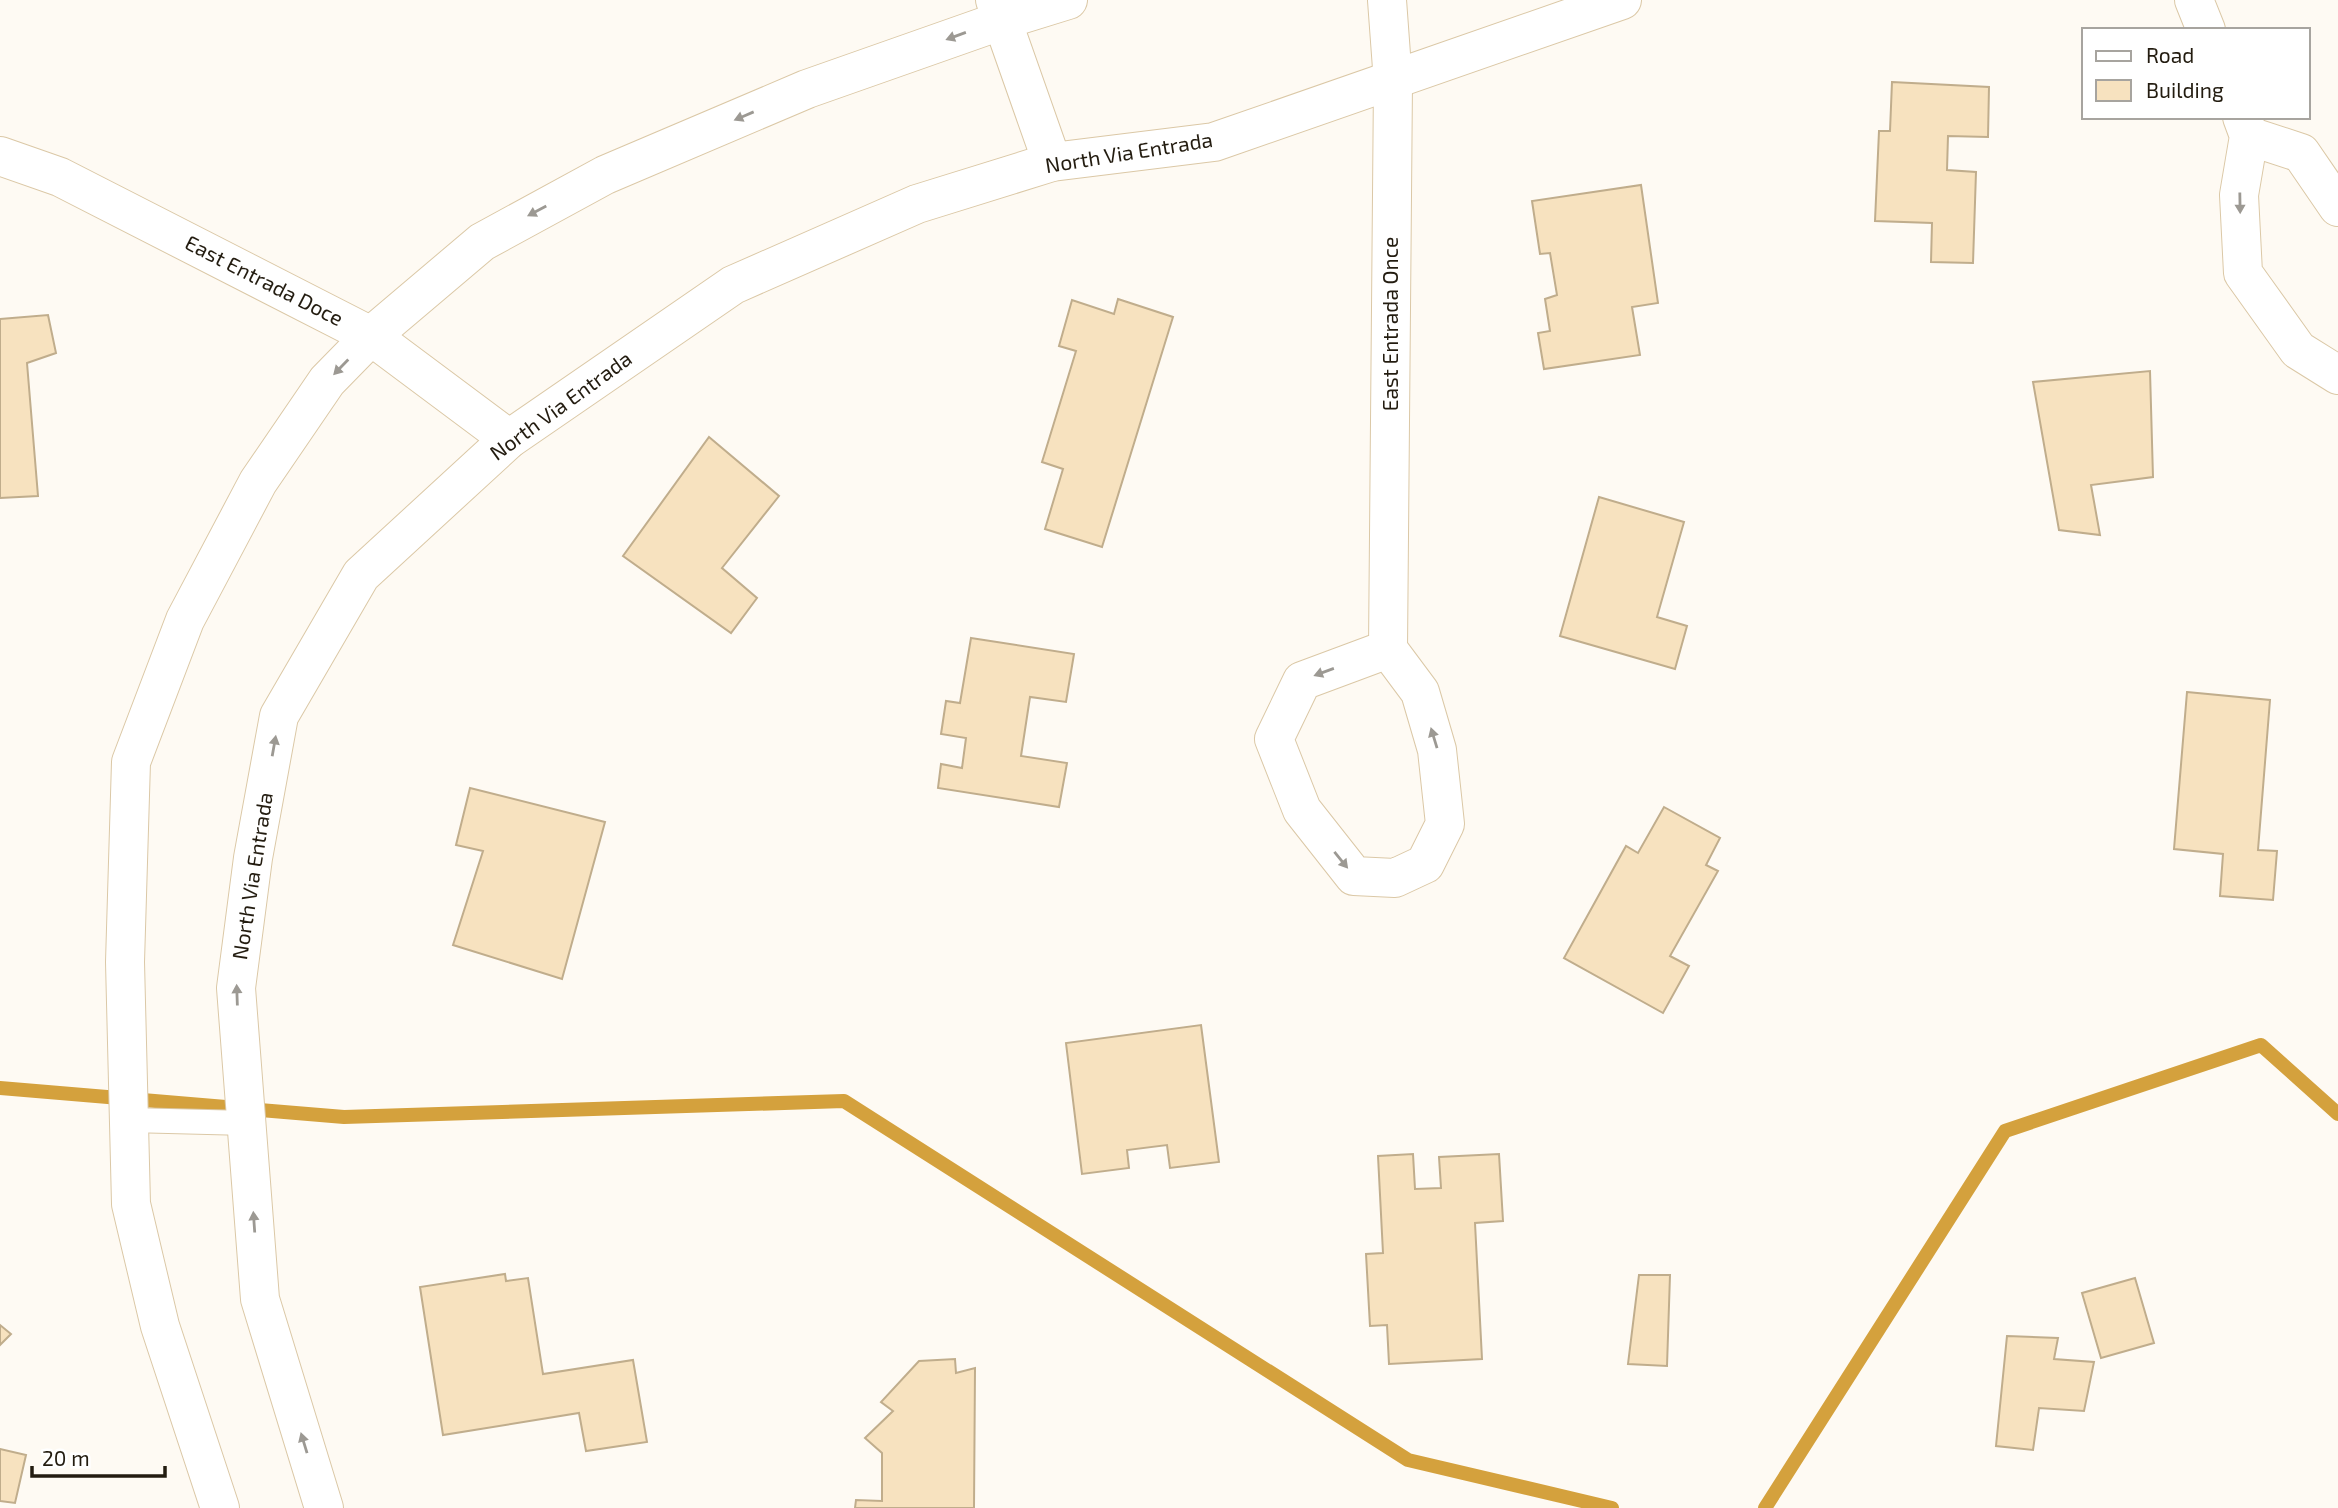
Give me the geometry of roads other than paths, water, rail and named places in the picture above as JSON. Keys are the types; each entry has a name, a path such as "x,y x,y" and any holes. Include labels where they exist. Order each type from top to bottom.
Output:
{"street":[{"path":"220,1508 160,1326 131,1205 125,962 131,762 185,620 258,482 327,381 371,336 482,242 605,175 807,89 999,10 1068,0"},
{"name":"East Entrada Once","path":"1387,0 1393,82 1388,649"},
{"name":"North Via Entrada","path":"324,1508 260,1299 236,988 253,858 279,716 360,576 509,439 733,285 917,204 1052,162 1213,142 1393,82 1622,0"},
{"path":"2194,0 2205,28"},
{"path":"999,10 1052,162"},
{"path":"2338,207 2301,153 2245,127 2239,195 2243,272 2298,350 2338,375"},
{"name":"East Entrada Doce","path":"0,156 60,177 371,336 509,439"},
{"path":"1388,649 1420,692 1437,750 1445,824 1425,864 1395,878 1354,876 1301,810 1274,739 1302,681 1388,649"}],"lane":[{"path":"129,1120 247,1123"}],"waterway":[{"path":"1765,1508 2005,1131 2261,1045 2338,1114"},
{"path":"0,1088 344,1117 844,1101 1408,1460 1612,1508"}]}
